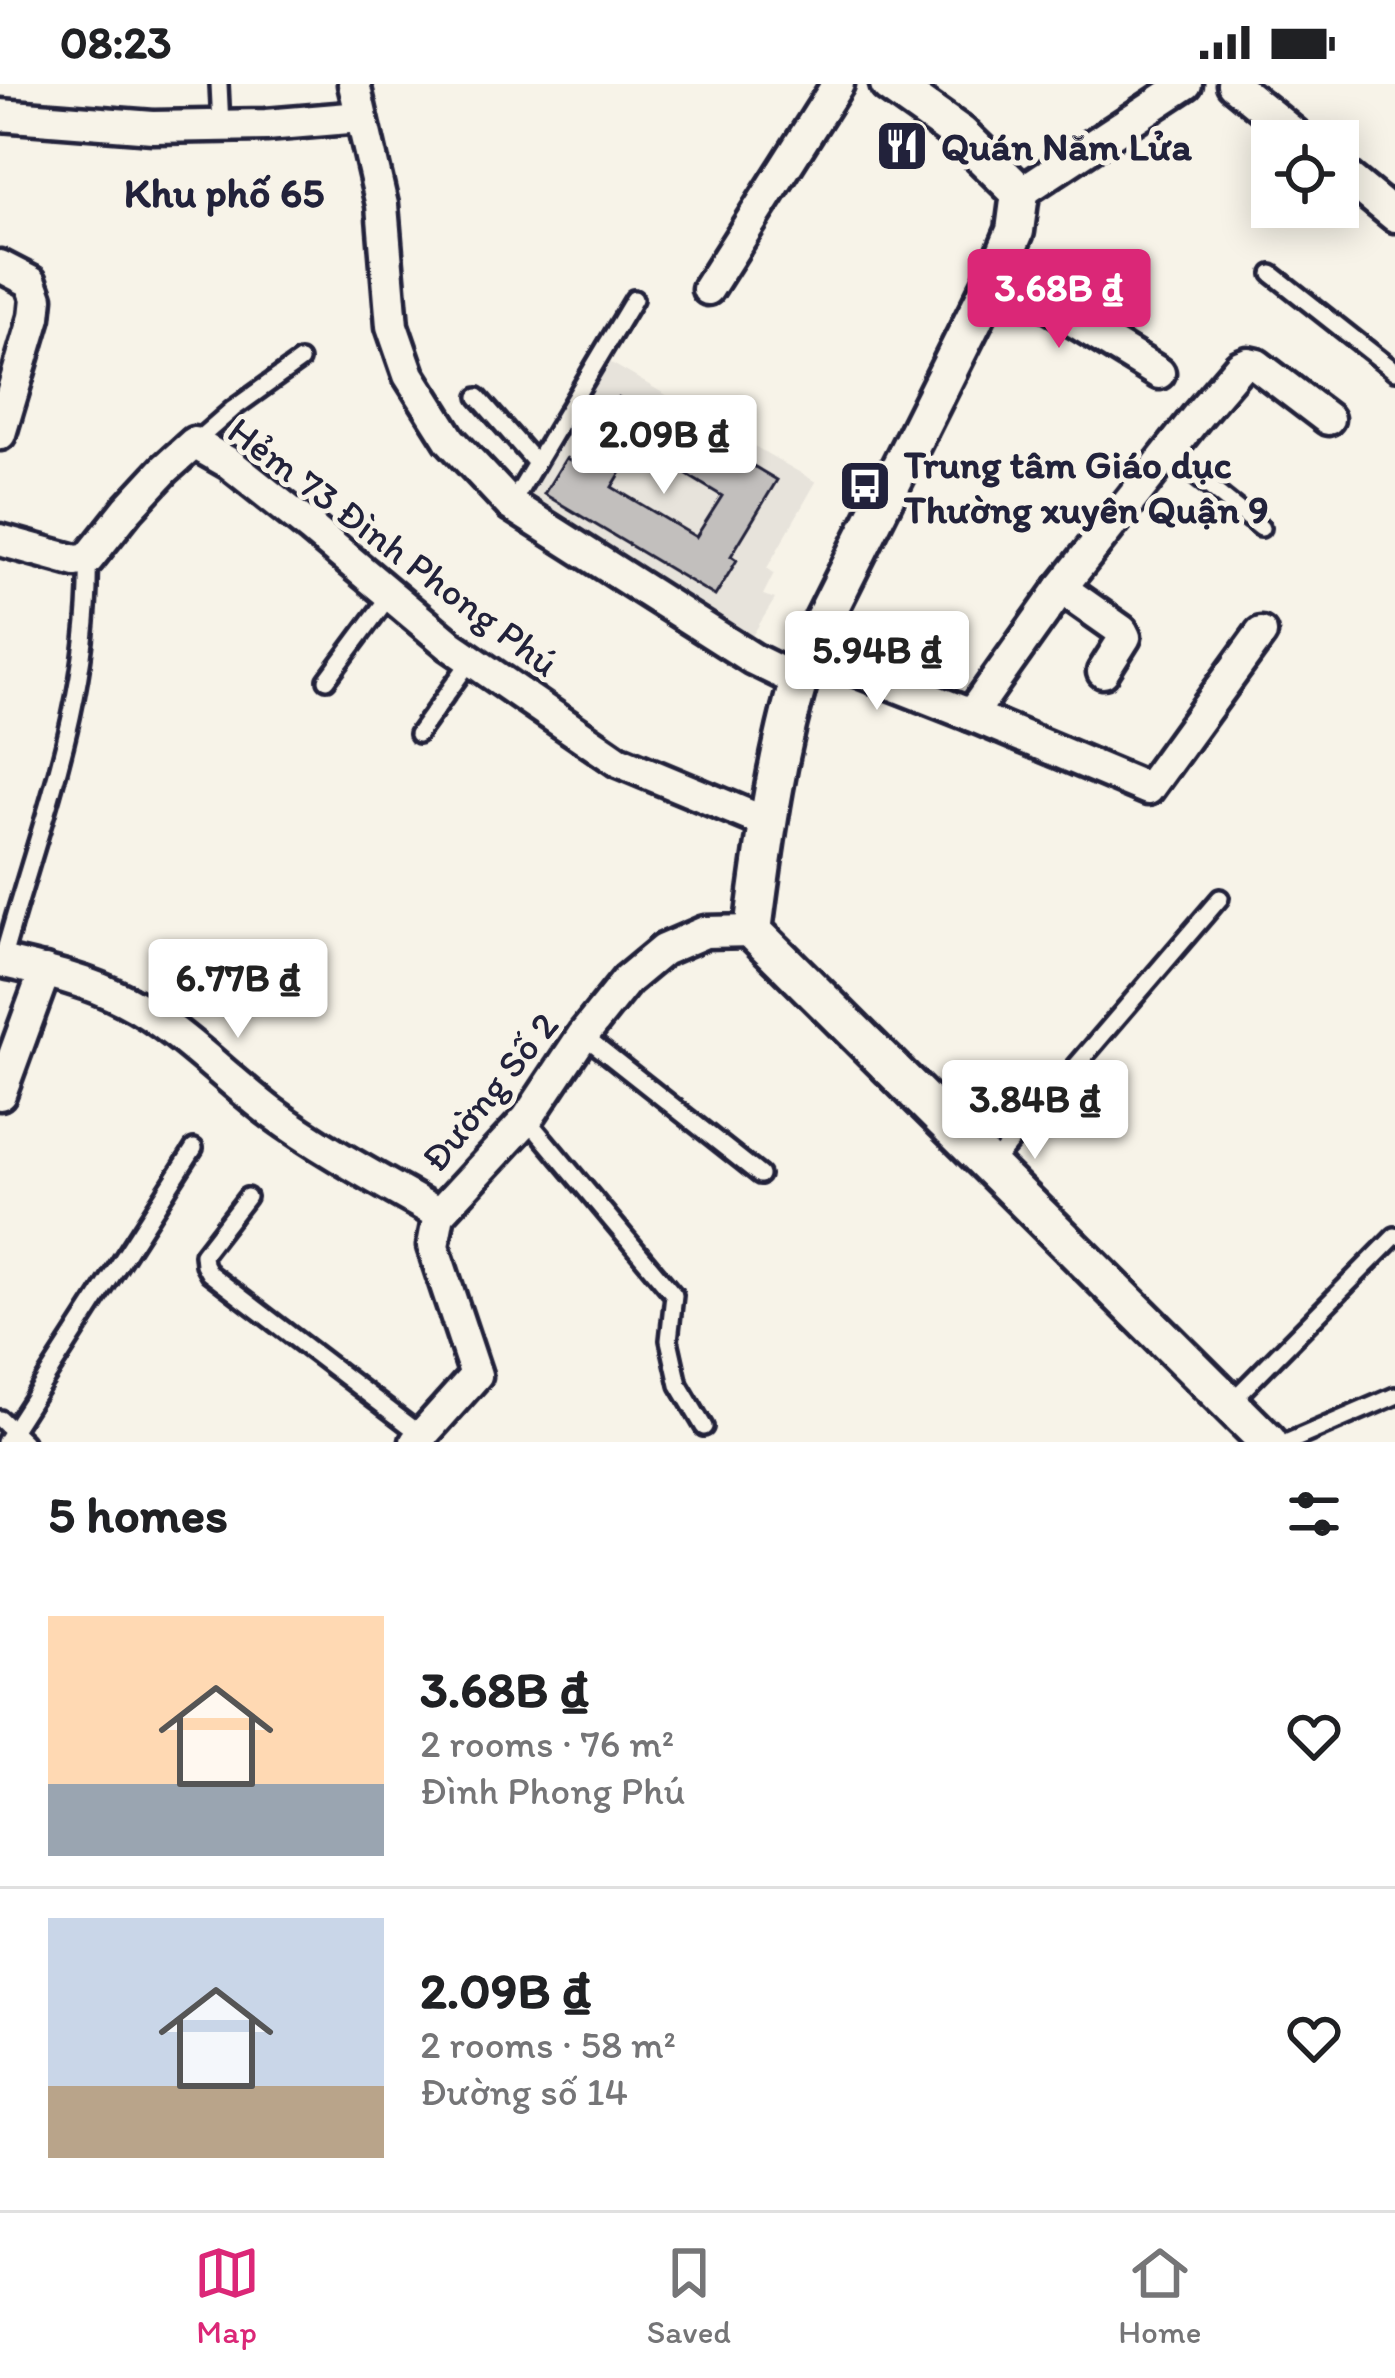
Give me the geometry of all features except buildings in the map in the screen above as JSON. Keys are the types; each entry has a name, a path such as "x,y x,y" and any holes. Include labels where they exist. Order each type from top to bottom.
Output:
{"street":[{"path":"354,84 382,205 392,326 409,375 450,440 511,505 753,659 803,666 971,715 1148,788 1261,633"},
{"path":"708,290 838,84"},
{"path":"889,84 962,135 1020,193"},
{"path":"1186,84 1020,193 1015,231 998,272 803,666 767,823 753,931 1268,1442"},
{"path":"1233,84 1277,120"},
{"path":"0,115 153,128 361,116"},
{"path":"1359,187 1395,216"},
{"path":"0,266 31,282 37,298 0,434"},
{"path":"998,272 1159,373"},
{"path":"971,715 1061,588 1235,370 1248,363 1257,365 1328,418"},
{"name":"Hẻm 73 Đình Phong Phú","path":"88,559 127,510 194,443 229,463 471,660 619,761 767,823"},
{"path":"0,540 76,561 88,559"},
{"path":"1061,588 1125,638 1103,672"},
{"name":"Đường Số 2","path":"420,1439 476,1375 433,1246 439,1214 526,1119 627,980 663,950 705,932 753,931"},
{"path":"1,961 75,978 127,1001 200,1052 273,1113 439,1214"},
{"path":"0,1094 46,971"}],"lane":[{"path":"219,84 221,126"},
{"path":"1272,274 1395,371"},
{"path":"511,505 634,299"},
{"path":"194,443 300,361"},
{"path":"478,397 536,463"},
{"path":"1167,453 1262,528"},
{"path":"1,961 82,675 88,559"},
{"path":"326,680 390,595"},
{"path":"418,734 471,660"},
{"path":"988,1167 1220,898"},
{"path":"583,1035 760,1175"},
{"path":"526,1119 674,1295 669,1340 679,1385 704,1427"},
{"path":"10,1434 194,1148"},
{"path":"247,1197 203,1254 209,1273 420,1439"},
{"path":"1229,1404 1395,1237"},
{"path":"1288,1442 1395,1396"}],"shaded area":[{"path":"606,360 816,482 767,568 774,573 763,595 775,599 752,636 524,492"}],"place":[{"name":"Quán Năm Lửa","path":"902,146"},
{"name":"Trung tâm Giáo dục Thường xuyên Quận 9","path":"865,486"}],"district":[{"name":"Khu phố 65","path":"224,192"}]}
